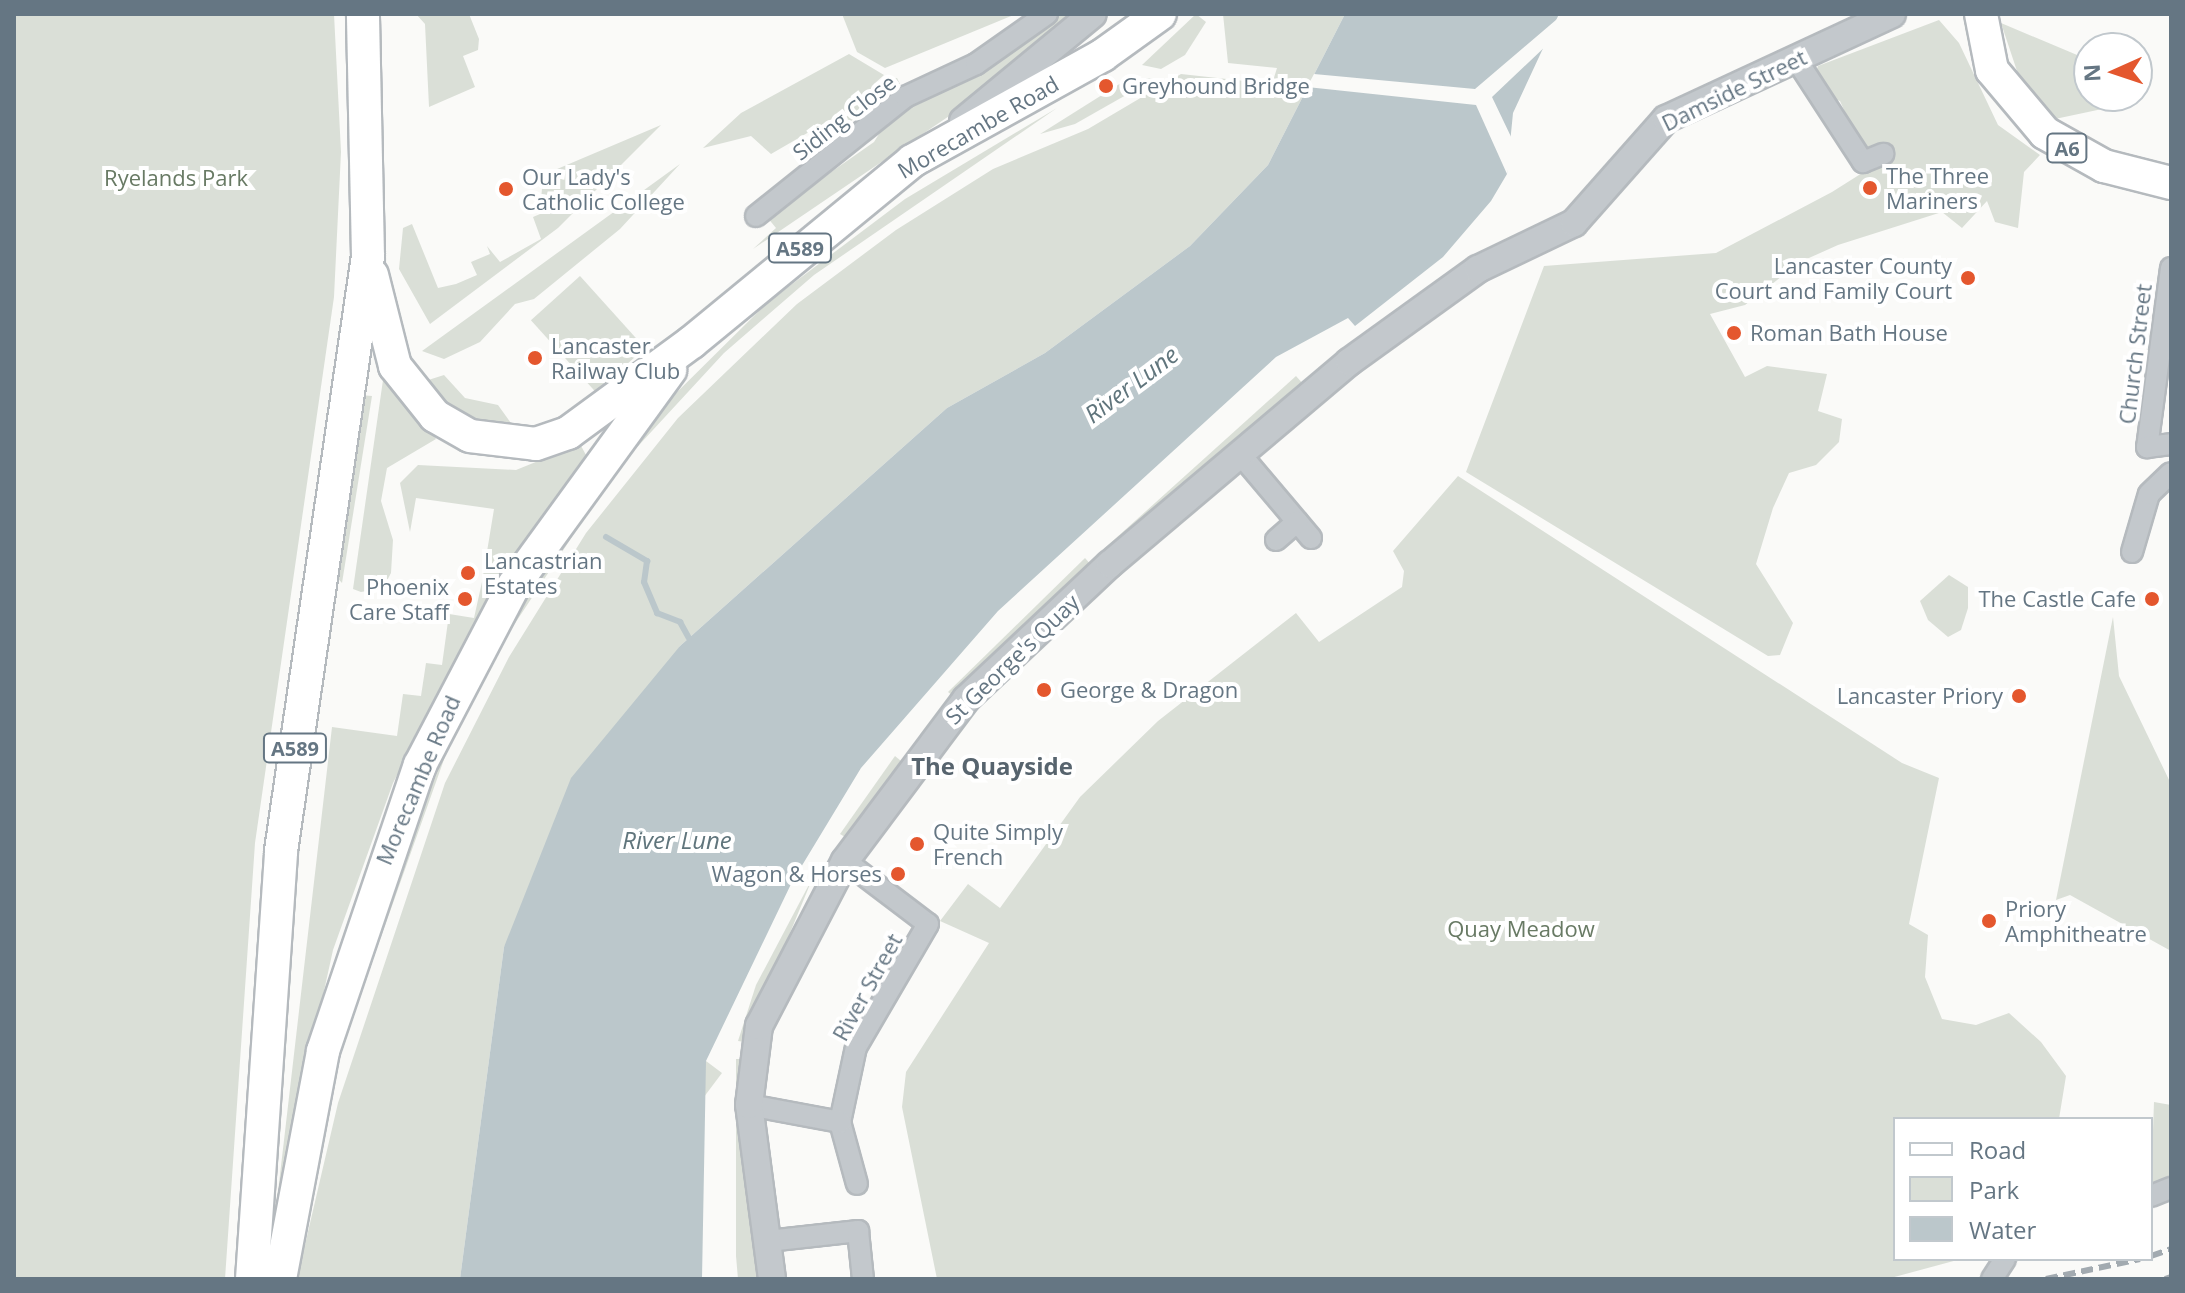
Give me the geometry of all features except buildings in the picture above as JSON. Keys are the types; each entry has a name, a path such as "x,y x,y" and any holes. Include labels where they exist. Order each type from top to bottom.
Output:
{"main road":[{"name":"Morecambe Road","path":"252,1279 281,851 368,256 363,14"},
{"name":"Morecambe Road","path":"368,256 395,366 435,416 470,436 536,444 568,433 692,342 912,161 1103,55 1160,14"},
{"name":"A6","path":"1979,16 1992,70 2045,133 2104,166 2171,183"},
{"name":"Morecambe Road","path":"280,1279 323,1051 420,765 514,585 692,342"}],"street":[{"name":"Siding Close","path":"756,216 905,97 976,64 1047,14"},
{"path":"912,161 1093,14"},
{"name":"Damside Street","path":"1478,269 1574,223 1666,119 1892,14"},
{"path":"1796,59 1863,162 1883,154"},
{"name":"Church Street","path":"2171,268 2147,447 2171,444"},
{"name":"St George's Quay","path":"772,1279 749,1105 759,1026 845,861 966,699 1240,454 1478,269"},
{"path":"1240,454 1311,538"},
{"path":"2132,552 2149,494 2171,473"},
{"path":"1276,540 1297,522"},
{"name":"River Street","path":"845,861 928,924 856,1047 840,1122 857,1184"},
{"path":"749,1105 840,1122"},
{"path":"768,1241 858,1231 863,1279"},
{"path":"1992,1279 2004,1261"}],"green space":[{"name":"Ryelands Park","path":"14,14 334,14 341,152 334,297 255,843 225,1279 14,1279"},
{"path":"416,14 469,14 479,39 478,50 463,56 475,87 429,107 425,24"},
{"path":"842,14 1016,14 885,68 857,52"},
{"path":"1056,14 1081,14 1017,70 753,249 776,228 767,217 874,142 887,121"},
{"path":"1196,14 1206,22 1185,55 1161,69 1142,65"},
{"path":"1223,14 1345,14 1268,165 1190,246 1045,353 947,408 680,646 504,947 460,1279 297,1279 338,1103 445,783 509,657 586,533 678,418 797,304 896,230 993,169 1088,129 1181,74 1272,84 1277,68 1228,63"},
{"path":"1939,20 1959,43 1998,125 2040,155 2024,172 2018,228 1995,222 1987,201 1962,228 1942,212 1838,245 1800,262 1745,305 1710,314 1745,377 1767,366 1827,374 1818,411 1842,419 1839,442 1816,465 1789,473 1773,508 1756,564 1793,623 1780,655 1768,656 1466,472 1544,266 1716,253 1832,192 1870,168 1840,101 1826,96 1815,74 1818,66"},
{"path":"2001,23 2073,53 2073,112 2088,112 2055,119 2020,80"},
{"path":"849,54 884,75 874,84 897,78 900,84 835,133 828,121 771,154 751,136 703,148 741,113"},
{"path":"1129,78 1156,78 1075,124 1040,134"},
{"path":"1057,108 814,275 724,353 616,470 504,640 447,751 327,1089 428,777 508,620 595,490 659,410 767,303 905,199"},
{"path":"661,125 558,228 430,324 399,269 403,228 412,224 438,288 456,284 477,275 471,262 490,254 487,246 500,262 541,239 533,217 540,214 543,175"},
{"path":"680,164 620,229 534,299 515,304 480,342 444,359 422,351"},
{"path":"580,276 645,348 596,392 531,320"},
{"path":"444,375 465,398 498,405 516,430 460,418 419,383"},
{"path":"1296,376 1304,385 1112,558 1104,549"},
{"path":"389,378 436,439 387,468 381,501 393,540 391,573 383,588 361,592 353,589 383,380"},
{"path":"360,395 372,396 342,583 333,573"},
{"path":"580,444 586,455 476,621 393,783 333,950 276,1209 332,727 397,736 403,694 421,696 426,663 442,665 449,614 474,618 482,582 494,509 416,498 410,532 400,483 418,465 516,470"},
{"name":"Quay Meadow","path":"1458,476 1902,763 1939,778 1909,924 1928,935 1925,977 1942,1019 1976,1025 2009,1013 2041,1042 2066,1076 2059,1117 1893,1117 1893,1261 1954,1261 1887,1279 937,1279 902,1107 906,1072 989,943 940,921 968,884 1000,908 1080,797 1158,721 1296,613 1319,642 1402,587 1404,571 1393,551"},
{"path":"1085,558 1092,566 953,696 948,692"},
{"path":"1949,575 1968,587 1968,608 1961,630 1948,637 1928,620 1920,601"},
{"path":"2113,617 2119,676 2171,784 2171,951 2070,895 2056,900"},
{"path":"895,756 901,761 845,837 840,834"},
{"path":"813,877 745,1042 738,1041 756,985"},
{"path":"736,1059 741,1059 757,1279 738,1279"},
{"path":"706,1061 722,1073 591,1247 575,1235"},
{"path":"2154,1102 2171,1105 2171,1178 2153,1186"}],"water":[{"name":"River Lune","path":"1345,14 1559,14 1513,113 1507,174 1491,201 1443,257 1355,326 1348,318 1276,357 998,611 861,768 792,882 706,1061 702,1279 460,1279 504,947 571,778 680,646 947,408 1045,353 1190,246 1268,165"}],"pier":[{"path":"1563,14 1549,43 1492,97 1514,143 1507,174 1476,105 1307,87 1314,74 1475,89"}],"waterway":[{"path":"606,537 647,561 644,582 657,613 680,622 689,638"}],"railway":[{"path":"2153,1255 2171,1249"},
{"path":"2046,1279 2131,1261"},
{"path":"2165,1279 2171,1277"}],"place":[{"name":"Greyhound Bridge","path":"1106,86"},
{"name":"The Three Mariners","path":"1870,188"},
{"name":"Our Lady's Catholic College","path":"506,189"},
{"name":"Lancaster County Court and Family Court","path":"1968,278"},
{"name":"Roman Bath House","path":"1734,333"},
{"name":"Lancaster Railway Club","path":"535,358"},
{"name":"Lancastrian Estates","path":"468,573"},
{"name":"Phoenix Care Staff","path":"465,599"},
{"name":"The Castle Cafe","path":"2152,599"},
{"name":"George & Dragon","path":"1044,690"},
{"name":"Lancaster Priory","path":"2019,696"},
{"name":"Quite Simply French","path":"917,844"},
{"name":"Wagon & Horses","path":"898,874"},
{"name":"Priory Amphitheatre","path":"1989,921"}],"district":[{"name":"The Quayside","path":"992,766"}]}
